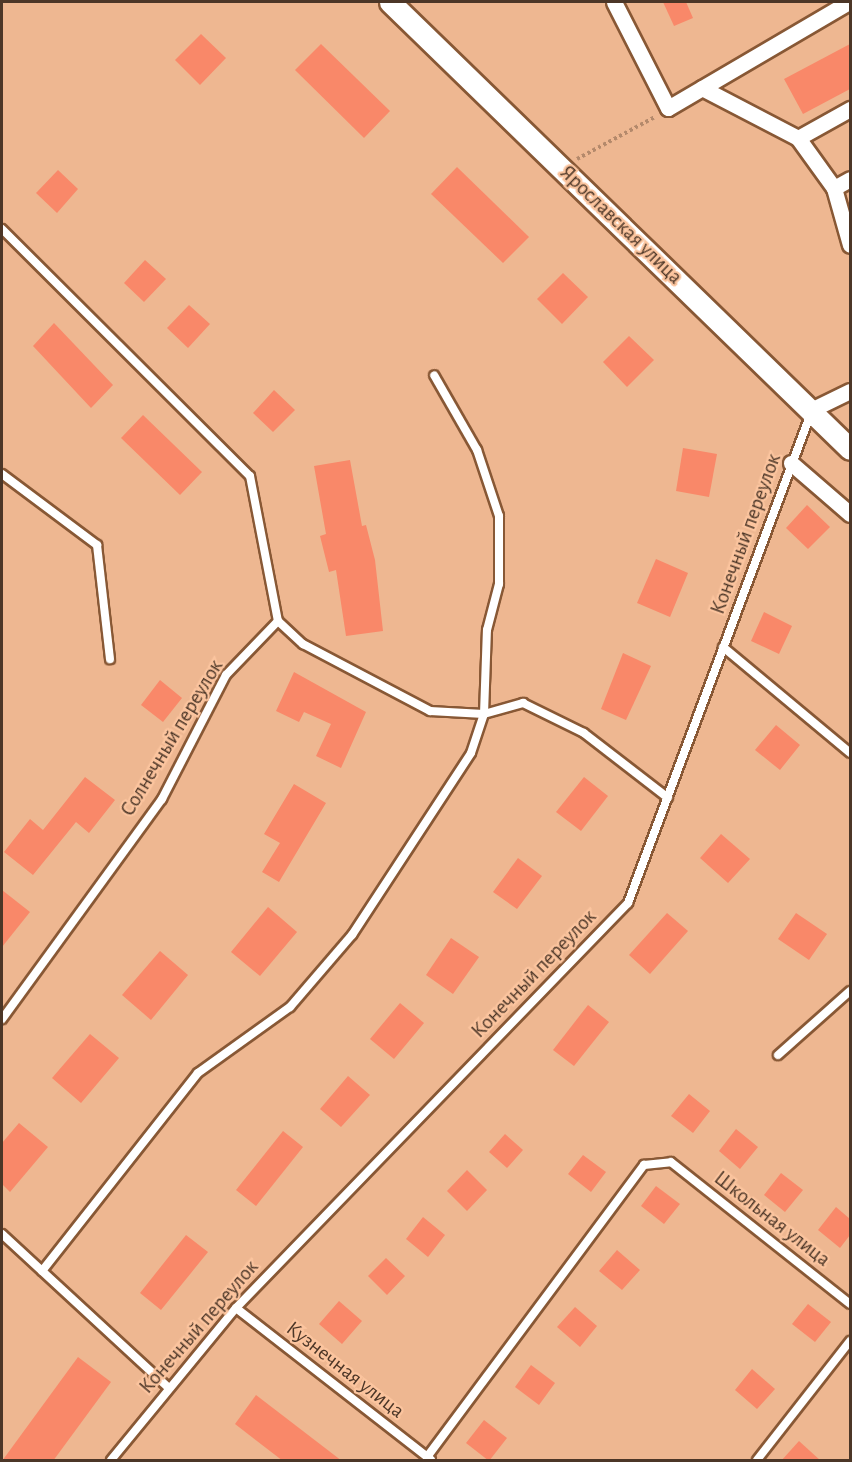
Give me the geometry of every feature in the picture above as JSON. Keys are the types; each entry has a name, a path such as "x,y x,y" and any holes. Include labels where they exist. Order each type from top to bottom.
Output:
{"main road":[{"name":"Ярославская улица","path":"390,2 813,409 850,449"}],"street":[{"path":"614,2 668,108 849,2"},
{"path":"702,88 798,138 834,188 850,245"},
{"path":"798,138 850,109"},
{"path":"834,188 850,179"},
{"path":"813,409 850,391"},
{"path":"791,463 850,514"}],"lane":[{"path":"2,229 250,476 278,621 303,644 430,711 484,714 523,703 584,733 668,798"},
{"path":"42,1271 198,1073 290,1007 352,935 471,753 484,714 487,630 499,584 499,516 477,450 434,375"},
{"name":"Конечный переулок","path":"111,1461 168,1388 236,1308 628,903 813,409"},
{"path":"2,474 97,545 110,658"},
{"name":"Солнечный переулок","path":"2,1019 162,799 226,675 278,621"},
{"path":"723,646 850,753"},
{"path":"778,1055 850,991"},
{"name":"Школьная улица","path":"429,1459 644,1165 671,1162 850,1304"},
{"path":"2,1234 168,1388"},
{"name":"Кузнечная улица","path":"236,1308 429,1459"},
{"path":"757,1461 850,1341"}],"path":[{"path":"560,167 623,138 668,108"}],"building":[{"path":"663,2 686,2 693,18 674,26"},
{"path":"201,34 226,58 200,85 175,60"},
{"path":"321,44 390,111 364,138 295,70"},
{"path":"850,44 850,89 803,114 784,79"},
{"path":"457,167 529,237 503,263 431,194"},
{"path":"58,170 78,189 57,213 36,193"},
{"path":"145,260 166,279 144,302 124,283"},
{"path":"563,273 588,297 562,324 537,299"},
{"path":"189,305 210,324 188,348 167,328"},
{"path":"54,323 113,385 91,408 33,346"},
{"path":"629,336 654,360 627,387 603,362"},
{"path":"274,390 295,410 273,432 253,413"},
{"path":"143,415 202,472 180,495 121,438"},
{"path":"683,448 717,454 709,497 676,491"},
{"path":"350,460 362,526 366,525 375,560 383,631 346,636 336,570 329,572 320,536 326,534 314,466"},
{"path":"807,505 830,527 808,549 786,528"},
{"path":"656,559 688,573 670,617 637,603"},
{"path":"764,612 792,626 779,654 751,641"},
{"path":"623,653 651,666 626,720 601,709"},
{"path":"294,672 366,712 341,768 316,756 331,724 304,712 299,722 276,711"},
{"path":"160,680 182,698 163,722 141,705"},
{"path":"776,725 800,745 780,770 755,750"},
{"path":"85,777 115,800 89,833 76,822 33,875 4,852 30,819 43,830"},
{"path":"584,777 608,796 581,831 556,812"},
{"path":"294,784 326,803 279,882 262,872 280,843 264,834"},
{"path":"721,834 750,859 728,883 700,858"},
{"path":"518,858 542,876 517,909 493,892"},
{"path":"2,890 30,912 2,947"},
{"path":"268,907 297,932 260,976 231,952"},
{"path":"667,913 688,931 650,974 629,955"},
{"path":"796,913 827,934 809,960 778,939"},
{"path":"451,938 479,957 453,994 426,975"},
{"path":"160,951 188,975 151,1020 122,995"},
{"path":"400,1003 424,1023 394,1059 370,1039"},
{"path":"588,1005 609,1022 574,1066 553,1050"},
{"path":"90,1034 119,1058 81,1103 52,1078"},
{"path":"348,1076 370,1095 341,1127 320,1109"},
{"path":"689,1094 710,1111 693,1133 671,1116"},
{"path":"19,1123 48,1147 10,1192 2,1184 2,1143"},
{"path":"736,1129 758,1147 740,1169 719,1151"},
{"path":"283,1131 303,1147 256,1206 236,1190"},
{"path":"505,1134 523,1150 507,1168 489,1152"},
{"path":"583,1155 606,1172 591,1192 568,1174"},
{"path":"467,1170 487,1190 467,1211 447,1191"},
{"path":"781,1173 803,1190 785,1212 764,1195"},
{"path":"656,1186 680,1204 664,1224 641,1206"},
{"path":"836,1207 850,1219 850,1235 840,1248 818,1230"},
{"path":"423,1217 445,1235 428,1257 406,1239"},
{"path":"186,1235 208,1252 161,1310 140,1293"},
{"path":"617,1250 640,1270 622,1290 599,1271"},
{"path":"386,1258 405,1276 387,1295 368,1276"},
{"path":"339,1301 362,1321 342,1344 319,1324"},
{"path":"808,1304 831,1322 815,1342 792,1324"},
{"path":"575,1307 597,1326 580,1347 557,1327"},
{"path":"78,1357 111,1382 53,1461 2,1461"},
{"path":"531,1365 555,1383 539,1405 515,1387"},
{"path":"752,1369 775,1389 757,1409 735,1390"},
{"path":"256,1395 342,1461 283,1461 235,1424"},
{"path":"484,1420 507,1438 489,1461 466,1443"},
{"path":"799,1441 821,1461 781,1461"}]}
